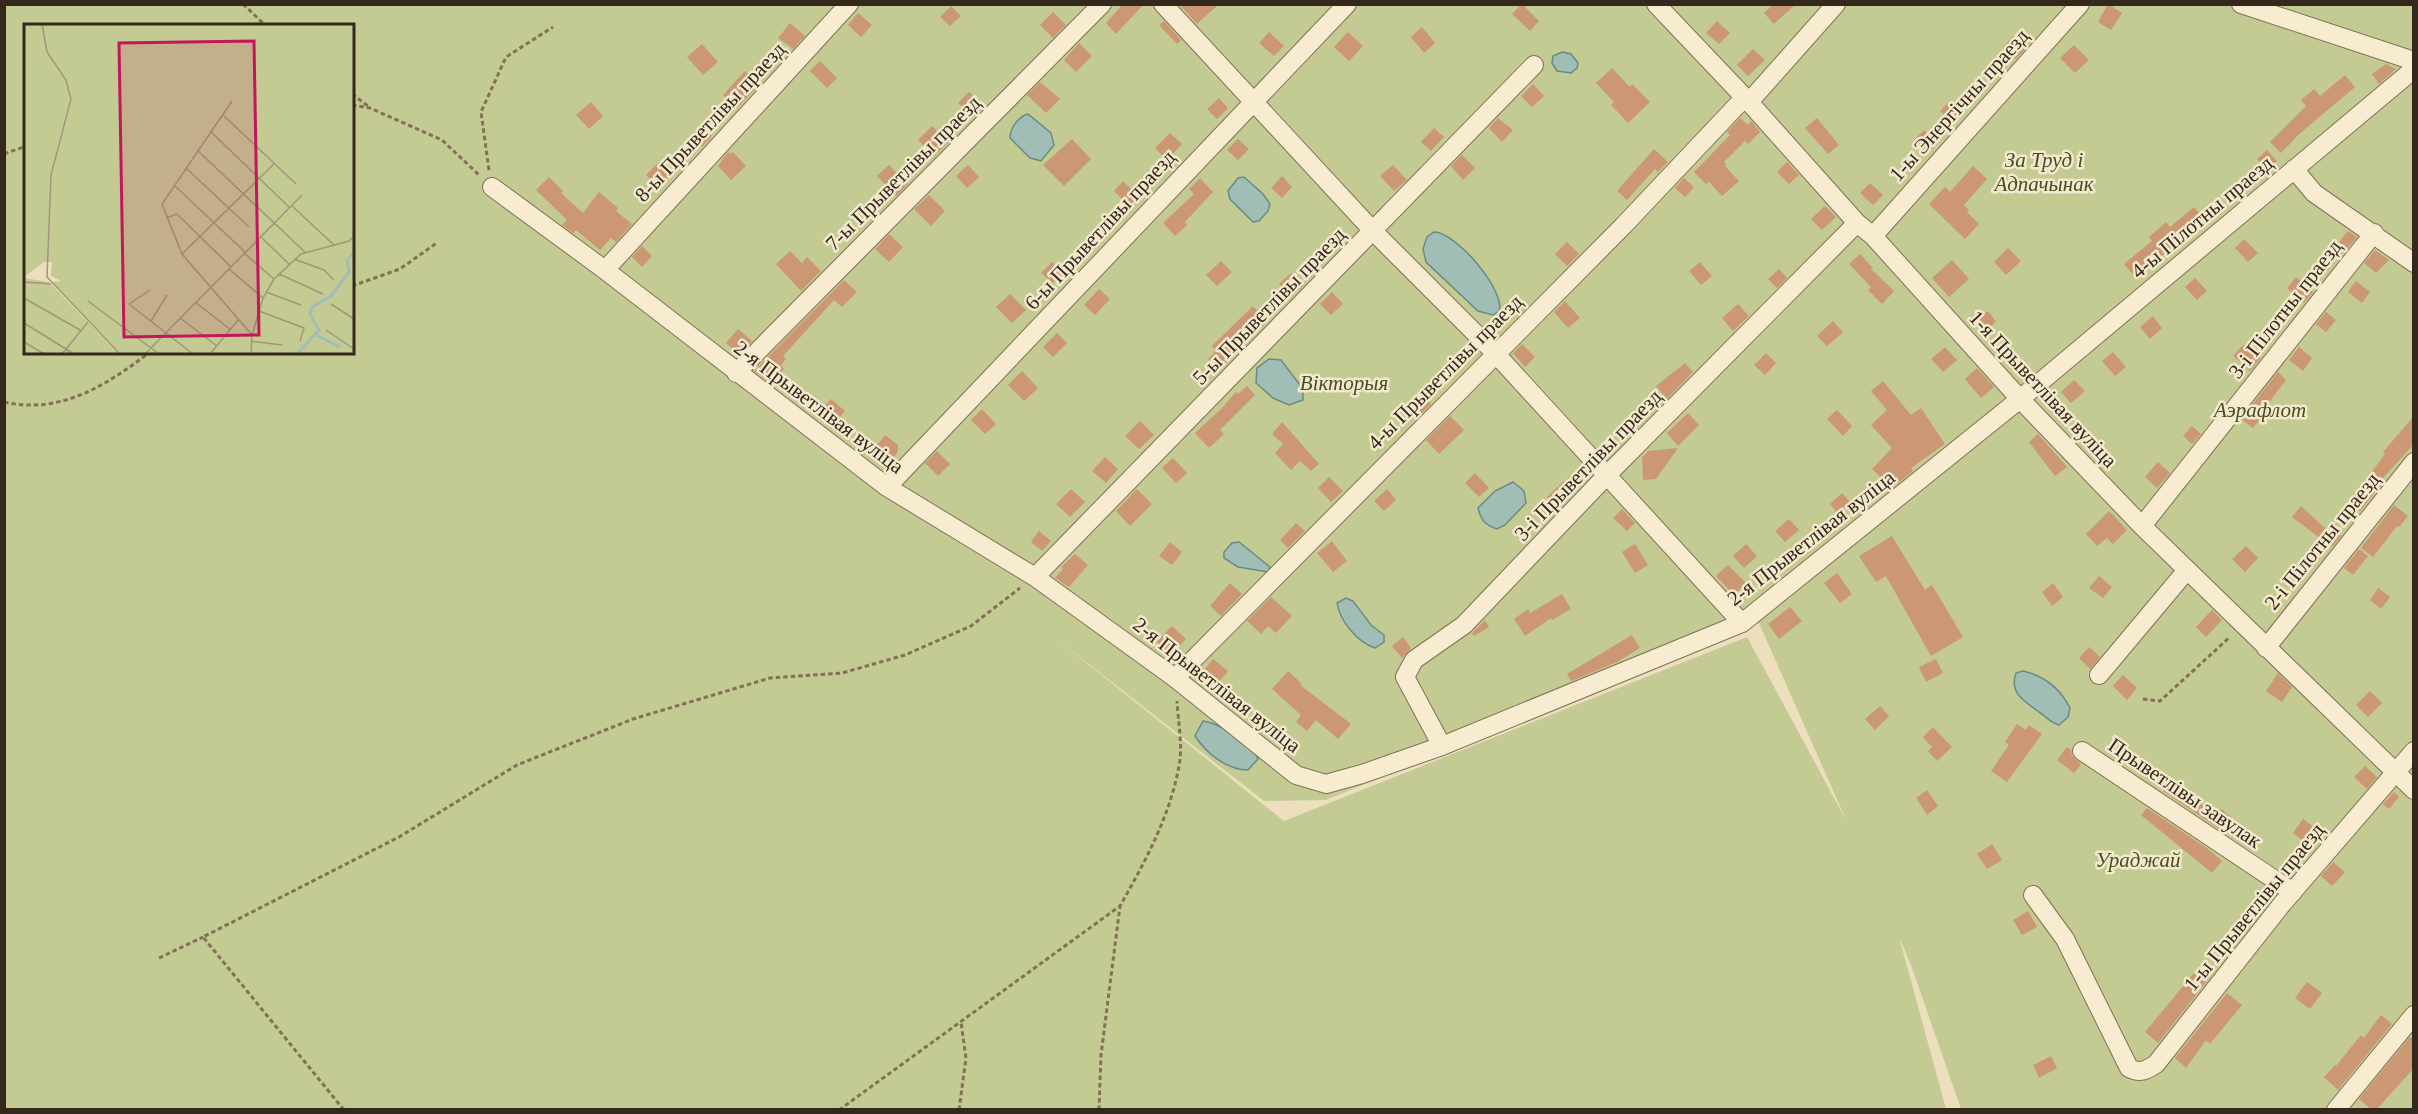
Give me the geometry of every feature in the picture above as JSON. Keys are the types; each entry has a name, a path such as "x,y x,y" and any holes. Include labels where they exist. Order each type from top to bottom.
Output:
{"lane":[{"name":"8-ы Прыветлівы праезд","path":"605,270 849,4"},
{"name":"7-ы Прыветлівы праезд","path":"736,373 1102,4"},
{"path":"1163,4 1374,232 1495,354 1742,623"},
{"name":"6-ы Прыветлівы праезд","path":"887,487 1347,4"},
{"name":"1-я Прыветлівая вуліца","path":"1656,4 1747,100 1857,223 1873,236 2020,399 2142,526 2414,790"},
{"name":"4-ы Прыветлівы праезд","path":"1175,678 1747,100 1836,4"},
{"name":"1-ы Энергічны праезд","path":"1873,236 2080,4"},
{"path":"2241,4 2414,61"},
{"name":"5-ы Прыветлівы праезд","path":"1035,577 1374,232 1534,65"},
{"name":"4-ы Пілотны праезд","path":"2020,399 2414,69"},
{"path":"2294,169 2314,193 2414,263"},
{"name":"2-я Прыветлівая вуліца","path":"492,187 605,270 887,487 1035,577 1175,678 1296,775 1326,784 1442,746 1742,623 2020,399"},
{"name":"3-і Прыветлівы праезд","path":"1442,746 1405,677 1414,660 1464,625 1607,475 1857,223"},
{"name":"3-і Пілотны праезд","path":"2142,526 2374,233"},
{"name":"2-і Пілотны праезд","path":"2266,648 2414,462"},
{"path":"2099,675 2187,570"},
{"name":"Прыветлівы завулак","path":"2082,751 2293,892"},
{"name":"1-ы Прыветлівы праезд","path":"2033,895 2065,939 2129,1068 2137,1072 2146,1071 2156,1064 2293,892 2414,751"},
{"path":"2337,1110 2414,1015"}],"path":[{"path":"243,4 264,24"},
{"path":"492,187 481,112 506,57 553,27"},
{"path":"354,96 370,108 442,140 492,187"},
{"path":"354,105 370,108"},
{"path":"4,154 24,147"},
{"path":"354,285 400,269 438,242"},
{"path":"4,402 53,405 89,393 147,354"},
{"path":"159,958 399,837 517,765 633,719 770,678 842,673 905,655 971,626 1035,577"},
{"path":"2144,699 2160,701 2243,625"},
{"path":"1098,1110 1101,1055 1120,906 1148,857 1169,806 1180,764 1175,678"},
{"path":"839,1110 1120,906"},
{"path":"203,937 344,1110"},
{"path":"959,1110 966,1058 961,1022"}],"green space":[{"path":"5,5 2413,5 2413,1109 1961,1109 1899,937 1946,1109 5,1110","holes":["1759,623 1847,822 1747,637 1284,821 1049,633 1264,801 1326,800"]}],"water":[{"path":"1562,52 1571,54 1578,63 1577,68 1571,73 1557,71 1552,63 1553,56"},
{"path":"1028,114 1051,133 1054,145 1041,161 1030,158 1010,138 1015,123"},
{"path":"1244,177 1263,194 1270,204 1268,211 1259,221 1253,222 1230,199 1228,191 1238,178"},
{"path":"1434,232 1454,242 1477,264 1495,290 1499,311 1493,315 1478,311 1426,262 1423,249 1427,237"},
{"path":"1269,359 1281,360 1303,389 1303,400 1289,405 1273,398 1256,383 1257,368"},
{"path":"1513,482 1524,491 1526,503 1505,525 1497,529 1484,522 1478,508 1495,491"},
{"path":"1239,542 1270,567 1268,572 1238,567 1224,558 1224,552 1232,543"},
{"path":"1346,598 1353,601 1371,625 1384,635 1384,642 1375,648 1362,641 1350,630 1337,603"},
{"path":"2023,671 2051,684 2066,701 2070,708 2068,717 2059,725 2050,721 2019,696 2014,680 2016,673"},
{"path":"1203,721 1235,735 1250,747 1258,759 1248,770 1225,764 1205,748 1195,736"}],"building":[{"path":"1123,4 1144,4 1116,34 1106,23"},
{"path":"1183,4 1219,4 1197,24 1181,6"},
{"path":"1522,4 1539,21 1530,31 1512,14"},
{"path":"1774,4 1796,4 1774,24 1764,13"},
{"path":"2108,4 2122,13 2111,30 2098,22"},
{"path":"951,6 961,16 950,26 940,17"},
{"path":"1053,12 1066,25 1053,38 1040,25"},
{"path":"858,13 872,25 861,37 848,25"},
{"path":"1164,21 1181,40 1177,44 1159,25"},
{"path":"1717,21 1730,33 1719,44 1706,33"},
{"path":"790,23 805,36 793,49 778,38"},
{"path":"1422,27 1435,43 1424,53 1411,37"},
{"path":"1269,32 1284,46 1274,56 1259,43"},
{"path":"1348,32 1363,46 1349,61 1334,47"},
{"path":"2013,36 2026,48 2016,59 2003,47"},
{"path":"1079,43 1092,56 1076,72 1064,60"},
{"path":"702,44 718,62 703,75 687,57"},
{"path":"2074,45 2089,60 2075,73 2060,58"},
{"path":"1753,49 1765,60 1748,76 1737,65"},
{"path":"820,61 837,78 827,88 810,71"},
{"path":"2386,64 2396,69 2379,84 2372,74"},
{"path":"1612,68 1630,87 1632,84 1650,102 1628,123 1611,105 1614,102 1596,83"},
{"path":"745,71 759,85 737,108 723,95"},
{"path":"2345,75 2355,87 2298,135 2281,153 2270,142 2306,106 2301,100 2314,89 2320,96"},
{"path":"1040,82 1060,99 1046,113 1027,95"},
{"path":"1533,84 1544,96 1532,107 1521,96"},
{"path":"969,92 983,105 972,116 958,103"},
{"path":"1219,98 1228,108 1217,119 1207,109"},
{"path":"1950,101 1963,113 1954,123 1940,111"},
{"path":"591,102 603,116 589,129 576,115"},
{"path":"1498,118 1513,130 1502,142 1489,128"},
{"path":"1740,118 1748,125 1751,121 1760,132 1748,144 1745,141 1724,162 1739,181 1722,196 1709,182 1706,184 1694,172 1730,135 1727,132"},
{"path":"1817,118 1839,145 1828,154 1805,128"},
{"path":"702,125 712,136 702,147 691,136"},
{"path":"932,126 948,143 934,156 918,140"},
{"path":"1434,128 1444,137 1431,151 1421,142"},
{"path":"1924,130 1937,144 1926,154 1914,140"},
{"path":"1170,133 1182,144 1167,160 1155,148"},
{"path":"1072,139 1091,159 1064,186 1043,165"},
{"path":"1238,139 1249,149 1238,160 1227,150"},
{"path":"1654,149 1668,162 1658,172 1655,169 1627,200 1617,191"},
{"path":"2267,150 2277,161 2266,170 2257,159"},
{"path":"728,152 730,154 733,152 746,166 731,180 718,166"},
{"path":"1462,155 1475,168 1463,180 1451,166"},
{"path":"1787,162 1799,175 1789,184 1777,172"},
{"path":"658,163 671,175 659,187 646,175"},
{"path":"889,165 908,184 896,196 877,176"},
{"path":"968,165 979,177 967,188 956,176"},
{"path":"1393,165 1407,180 1394,191 1380,176"},
{"path":"1973,166 1987,179 1964,205 1969,210 1967,212 1979,224 1965,239 1929,204 1945,187 1950,192"},
{"path":"1282,176 1292,187 1282,198 1271,188"},
{"path":"549,177 563,191 561,193 583,213 599,192 618,208 616,211 632,224 616,242 611,238 600,250 576,230 573,233 562,225 567,220 536,190"},
{"path":"1200,178 1213,192 1185,222 1187,225 1175,236 1163,223 1194,194 1189,189"},
{"path":"1684,178 1694,187 1685,197 1675,188"},
{"path":"1123,181 1139,197 1129,206 1114,191"},
{"path":"1870,183 1883,195 1873,205 1860,193"},
{"path":"929,195 945,211 931,226 914,209"},
{"path":"1825,206 1836,217 1822,230 1811,219"},
{"path":"2194,207 2204,219 2136,278 2124,264 2152,241 2149,237 2166,222 2170,227"},
{"path":"2348,231 2357,237 2347,249 2339,242"},
{"path":"889,234 903,247 889,262 875,249"},
{"path":"2244,239 2258,253 2248,262 2235,248"},
{"path":"1567,242 1579,254 1567,266 1555,254"},
{"path":"642,246 652,256 642,267 632,257"},
{"path":"2008,248 2021,261 2006,275 1994,262"},
{"path":"2375,250 2389,260 2376,273 2364,263"},
{"path":"790,251 802,263 807,257 821,271 801,291 776,264"},
{"path":"1860,254 1873,268 1871,269 1894,291 1882,304 1868,290 1871,287 1849,264"},
{"path":"1952,260 1969,279 1949,297 1932,278"},
{"path":"1221,261 1232,272 1217,286 1206,275"},
{"path":"1052,262 1063,272 1053,283 1041,273"},
{"path":"1700,262 1712,276 1701,285 1689,271"},
{"path":"1779,269 1787,278 1777,288 1768,279"},
{"path":"1291,273 1303,286 1291,297 1279,284"},
{"path":"2296,277 2313,292 2304,303 2287,288"},
{"path":"2195,278 2207,291 2197,300 2185,287"},
{"path":"844,280 857,292 842,307 834,300 783,356 786,359 781,365 784,369 772,384 754,371"},
{"path":"2356,281 2370,292 2362,303 2348,292"},
{"path":"1099,289 1110,299 1095,315 1084,305"},
{"path":"1332,292 1343,304 1331,315 1320,304"},
{"path":"1010,294 1026,310 1012,323 996,307"},
{"path":"1565,301 1580,318 1568,328 1554,312"},
{"path":"1738,304 1749,316 1733,331 1722,318"},
{"path":"1253,306 1267,321 1218,371 1208,359 1216,351 1212,346"},
{"path":"1988,311 1996,322 1986,330 1977,319"},
{"path":"2326,312 2336,320 2326,332 2316,324"},
{"path":"2153,316 2162,328 2150,339 2140,327"},
{"path":"1833,321 1843,332 1827,346 1817,336"},
{"path":"738,329 752,341 739,354 726,343"},
{"path":"1057,333 1067,343 1053,357 1043,347"},
{"path":"1522,344 1535,357 1525,367 1513,353"},
{"path":"2244,344 2261,358 2250,371 2233,356"},
{"path":"1945,347 1957,360 1943,372 1931,359"},
{"path":"2299,347 2312,358 2303,371 2289,360"},
{"path":"2113,352 2126,367 2115,376 2102,361"},
{"path":"1766,353 1776,363 1765,375 1754,365"},
{"path":"1685,363 1693,372 1667,399 1656,386"},
{"path":"1977,368 1994,387 1981,398 1965,379"},
{"path":"1022,371 1038,388 1024,401 1008,385"},
{"path":"2278,372 2286,380 2260,414 2262,416 2253,428 2241,419"},
{"path":"2074,380 2085,391 2071,403 2061,392"},
{"path":"1883,381 1911,415 1921,408 1945,444 1911,468 1913,471 1897,484 1890,476 1885,481 1872,469 1892,448 1871,425 1887,410 1871,391"},
{"path":"1247,386 1255,395 1220,430 1224,434 1209,448 1195,433 1236,392 1238,394"},
{"path":"1424,396 1431,404 1416,419 1408,411"},
{"path":"831,399 845,411 832,426 818,413"},
{"path":"982,409 996,424 985,434 971,420"},
{"path":"1837,410 1852,426 1843,436 1827,419"},
{"path":"1688,413 1699,425 1678,446 1667,433"},
{"path":"1450,416 1464,430 1439,454 1426,440"},
{"path":"2414,416 2414,444 2383,478 2360,511 2349,502 2385,454 2383,452"},
{"path":"1140,421 1154,435 1139,449 1125,436"},
{"path":"1282,422 1319,464 1311,471 1300,461 1291,470 1275,453 1283,444 1272,434"},
{"path":"2192,426 2201,434 2192,444 2183,436"},
{"path":"2038,434 2067,467 2055,476 2029,442"},
{"path":"885,435 898,445 898,451 892,460 875,448"},
{"path":"1678,448 1656,479 1643,480 1642,458 1648,451"},
{"path":"937,451 950,464 938,476 925,463"},
{"path":"1105,457 1118,469 1106,483 1092,471"},
{"path":"1173,458 1187,473 1176,483 1162,468"},
{"path":"2158,462 2170,473 2157,488 2145,477"},
{"path":"1475,473 1489,488 1479,497 1465,483"},
{"path":"1329,477 1343,491 1331,502 1318,488"},
{"path":"1564,481 1575,492 1559,509 1547,497"},
{"path":"1071,489 1085,502 1070,517 1056,504"},
{"path":"1137,489 1152,504 1130,526 1116,511"},
{"path":"1387,489 1396,500 1384,511 1374,501"},
{"path":"1842,493 1852,504 1839,515 1830,504"},
{"path":"2394,505 2408,516 2399,527 2397,526 2373,557 2361,548"},
{"path":"2301,506 2327,530 2329,527 2341,536 2332,547 2292,517"},
{"path":"1622,509 1635,523 1627,531 1613,518"},
{"path":"2109,511 2127,530 2113,544 2107,538 2097,546 2086,534"},
{"path":"1789,519 1799,530 1785,542 1775,531"},
{"path":"1296,523 1305,531 1288,548 1280,540"},
{"path":"1039,531 1051,541 1042,551 1031,542"},
{"path":"1892,536 1925,590 1932,585 1963,637 1931,656 1886,576 1876,582 1859,556"},
{"path":"1332,541 1347,561 1333,572 1317,553"},
{"path":"1170,542 1182,552 1172,565 1159,556"},
{"path":"1635,544 1648,565 1635,573 1622,552"},
{"path":"1746,544 1757,556 1744,568 1733,556"},
{"path":"2246,546 2258,558 2245,572 2232,559"},
{"path":"2359,549 2368,556 2353,575 2344,568"},
{"path":"1075,554 1088,565 1069,587 1055,578 1063,569 1061,567"},
{"path":"1728,565 1746,583 1734,595 1716,576"},
{"path":"1837,573 1852,594 1840,603 1824,583"},
{"path":"2099,576 2112,587 2103,598 2089,588"},
{"path":"1230,583 1242,594 1221,616 1210,606"},
{"path":"2053,583 2063,597 2052,606 2042,592"},
{"path":"2378,588 2390,597 2381,609 2370,600"},
{"path":"1562,594 1571,609 1552,620 1551,618 1525,636 1514,619 1528,609 1530,613"},
{"path":"1271,597 1292,616 1276,633 1268,626 1261,634 1247,621"},
{"path":"1790,607 1802,621 1779,639 1768,624"},
{"path":"2212,610 2222,620 2206,637 2196,627"},
{"path":"1485,620 1489,627 1474,636 1472,633"},
{"path":"1172,626 1186,639 1171,655 1157,642"},
{"path":"1632,635 1640,648 1617,662 1571,681 1567,674"},
{"path":"1403,637 1411,648 1402,658 1392,646"},
{"path":"2089,647 2100,657 2090,669 2079,658"},
{"path":"1213,659 1228,671 1211,692 1196,680"},
{"path":"1936,659 1943,673 1926,682 1919,667"},
{"path":"1288,671 1302,684 1300,685 1351,724 1338,739 1316,720 1307,731 1296,722 1301,715 1272,689"},
{"path":"2278,673 2292,687 2282,702 2266,691"},
{"path":"2123,675 2137,688 2127,700 2113,686"},
{"path":"2370,691 2382,703 2368,717 2356,705"},
{"path":"1880,706 1889,716 1875,730 1865,719"},
{"path":"2017,724 2026,730 2029,725 2042,734 2007,782 1991,771 2009,745 2005,742"},
{"path":"1933,727 1952,747 1937,761 1928,751 1932,747 1923,737"},
{"path":"2067,747 2071,750 2072,756 2081,764 2074,773 2057,760"},
{"path":"2365,766 2377,777 2367,789 2354,777"},
{"path":"2171,782 2182,792 2184,789 2215,816 2221,809 2232,818 2221,830 2163,791"},
{"path":"1927,790 1938,806 1927,815 1916,798"},
{"path":"2394,792 2399,797 2389,809 2383,804"},
{"path":"2147,808 2222,861 2212,873 2141,815"},
{"path":"2303,819 2324,834 2313,848 2293,833"},
{"path":"1992,844 2002,860 1987,869 1977,854"},
{"path":"2333,862 2345,872 2332,886 2321,876"},
{"path":"2028,911 2037,927 2022,935 2013,920"},
{"path":"2199,967 2210,977 2158,1043 2145,1032"},
{"path":"2307,982 2322,993 2310,1009 2295,998"},
{"path":"2227,993 2242,1005 2210,1044 2206,1040 2186,1068 2175,1058"},
{"path":"2381,1015 2392,1024 2338,1090 2324,1077 2361,1035 2364,1038"},
{"path":"2410,1037 2414,1040 2414,1068 2376,1110 2372,1110 2359,1099"},
{"path":"2051,1056 2057,1068 2039,1078 2033,1065"}],"park label":[{"name":"За Труд і Адпачынак","path":"2044,172"},
{"name":"Вікторыя","path":"1344,383"},
{"name":"Аэрафлот","path":"2260,410"},
{"name":"Ураджай","path":"2138,860"}]}
